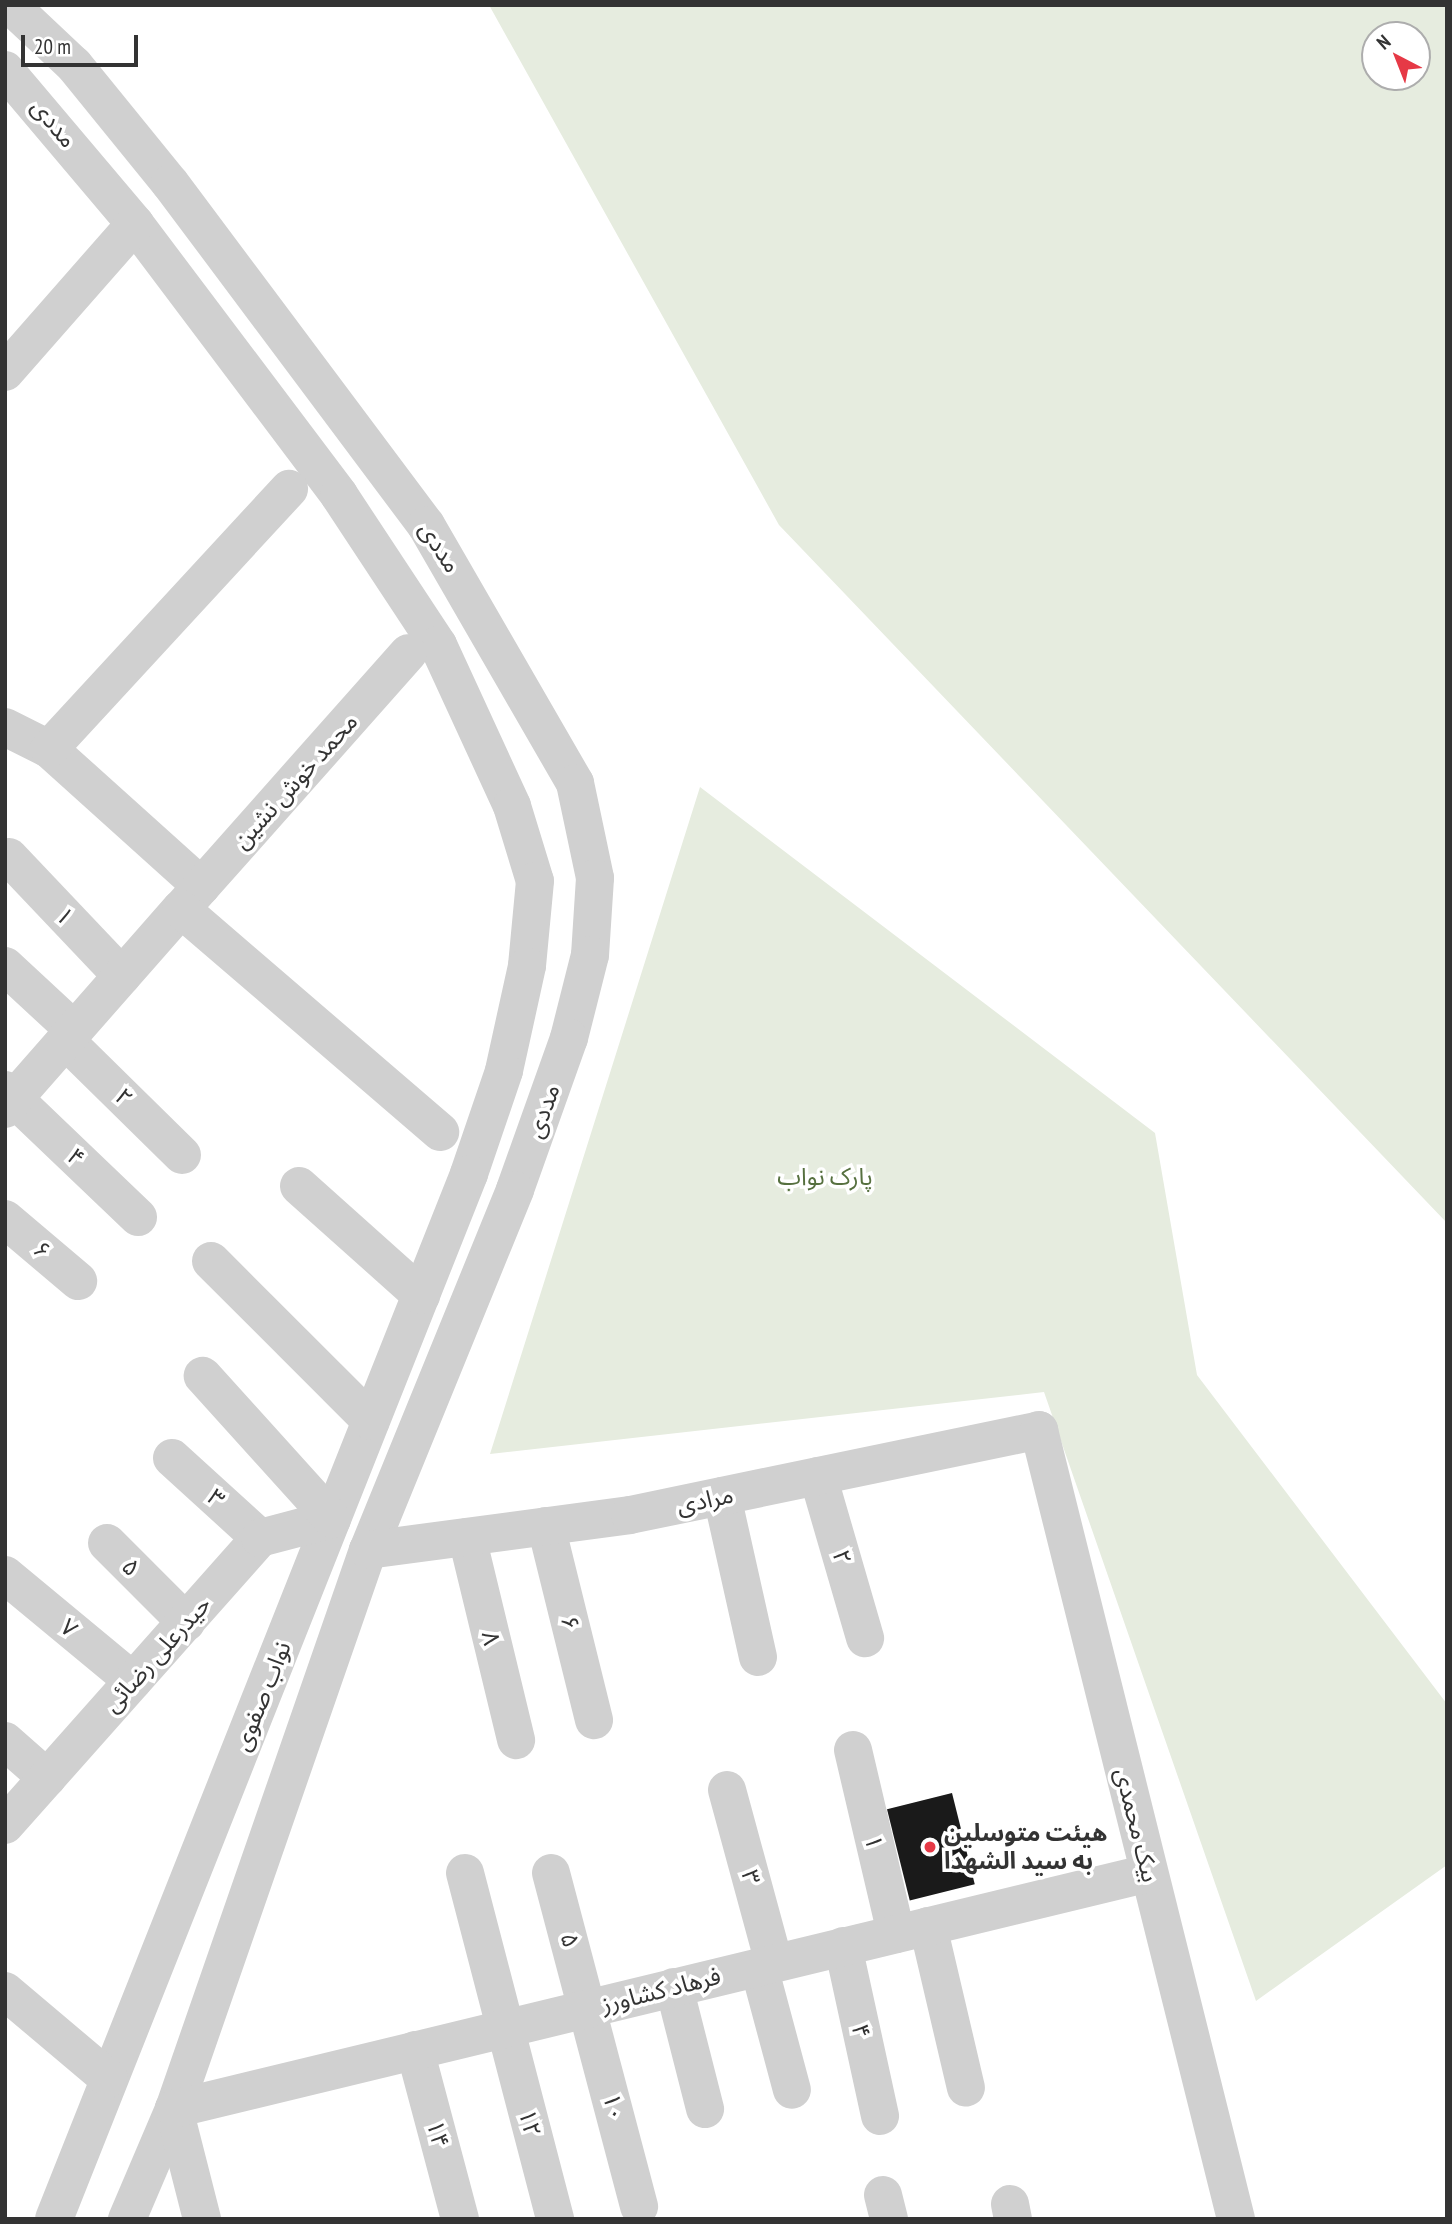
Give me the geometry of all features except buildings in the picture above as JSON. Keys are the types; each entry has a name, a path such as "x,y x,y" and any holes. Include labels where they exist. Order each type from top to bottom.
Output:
{"street":[{"name":"مددی","path":"10,5 74,65 170,183 426,525 575,783 595,878 590,955 569,1038 515,1190"},
{"name":"مددی","path":"5,70 135,224 340,495 438,645 512,806 535,881 527,966 504,1071 469,1174"},
{"path":"5,372 135,224"},
{"path":"49,749 289,489"},
{"name":"محمد خوش نشین","path":"8,1099 70,1035 408,653"},
{"path":"5,727 49,749 191,898 440,1132"},
{"name":"۱","path":"9,857 122,976"},
{"path":"5,966 70,1035"},
{"name":"۲","path":"70,1035 182,1155"},
{"name":"۴","path":"8,1099 138,1217"},
{"path":"469,1174 515,1190"},
{"name":"نواب صفوی","path":"54,2219 469,1174"},
{"path":"299,1186 421,1295"},
{"name":"نواب صفوی","path":"127,2219 174,2109 368,1550 515,1190"},
{"name":"۶","path":"5,1219 78,1281"},
{"path":"211,1261 371,1421"},
{"path":"203,1376 332,1520 260,1538"},
{"name":"مرادی","path":"368,1550 546,1526 722,1496 1039,1430"},
{"name":"بیک محمدی","path":"1039,1430 1236,2219"},
{"name":"۳","path":"172,1458 260,1538"},
{"name":"۲","path":"818,1476 866,1638"},
{"path":"722,1496 758,1657"},
{"name":"۶","path":"546,1526 594,1720"},
{"name":"۸","path":"467,1537 516,1740"},
{"name":"حیدرعلی رضائی","path":"5,1825 260,1538"},
{"name":"۵","path":"107,1543 186,1622"},
{"name":"۷","path":"5,1575 133,1681"},
{"path":"5,1741 47,1778"},
{"name":"۱","path":"853,1750 912,1930"},
{"name":"۳","path":"727,1790 766,1965"},
{"name":"فرهاد کشاورز","path":"174,2109 1149,1872"},
{"path":"465,1873 504,2028"},
{"name":"۵","path":"551,1873 589,2008"},
{"path":"912,1930 966,2088"},
{"name":"۴","path":"843,1946 880,2116"},
{"path":"766,1965 792,2090"},
{"path":"674,1987 705,2109"},
{"path":"5,1991 109,2079"},
{"name":"۱۰","path":"589,2008 639,2207"},
{"name":"۱۲","path":"504,2028 555,2219"},
{"name":"۱۴","path":"415,2050 460,2219"},
{"path":"174,2109 202,2219"}],"green space":[{"path":"489,5 1447,5 1447,1223 779,525"},
{"name":"پارک نواب","path":"700,787 1155,1133 1197,1375 1447,1704 1447,1865 1256,2001 1044,1392 490,1454"}],"place":[{"name":"هیئت متوسلین به سید الشهدا","path":"930,1847"}]}
